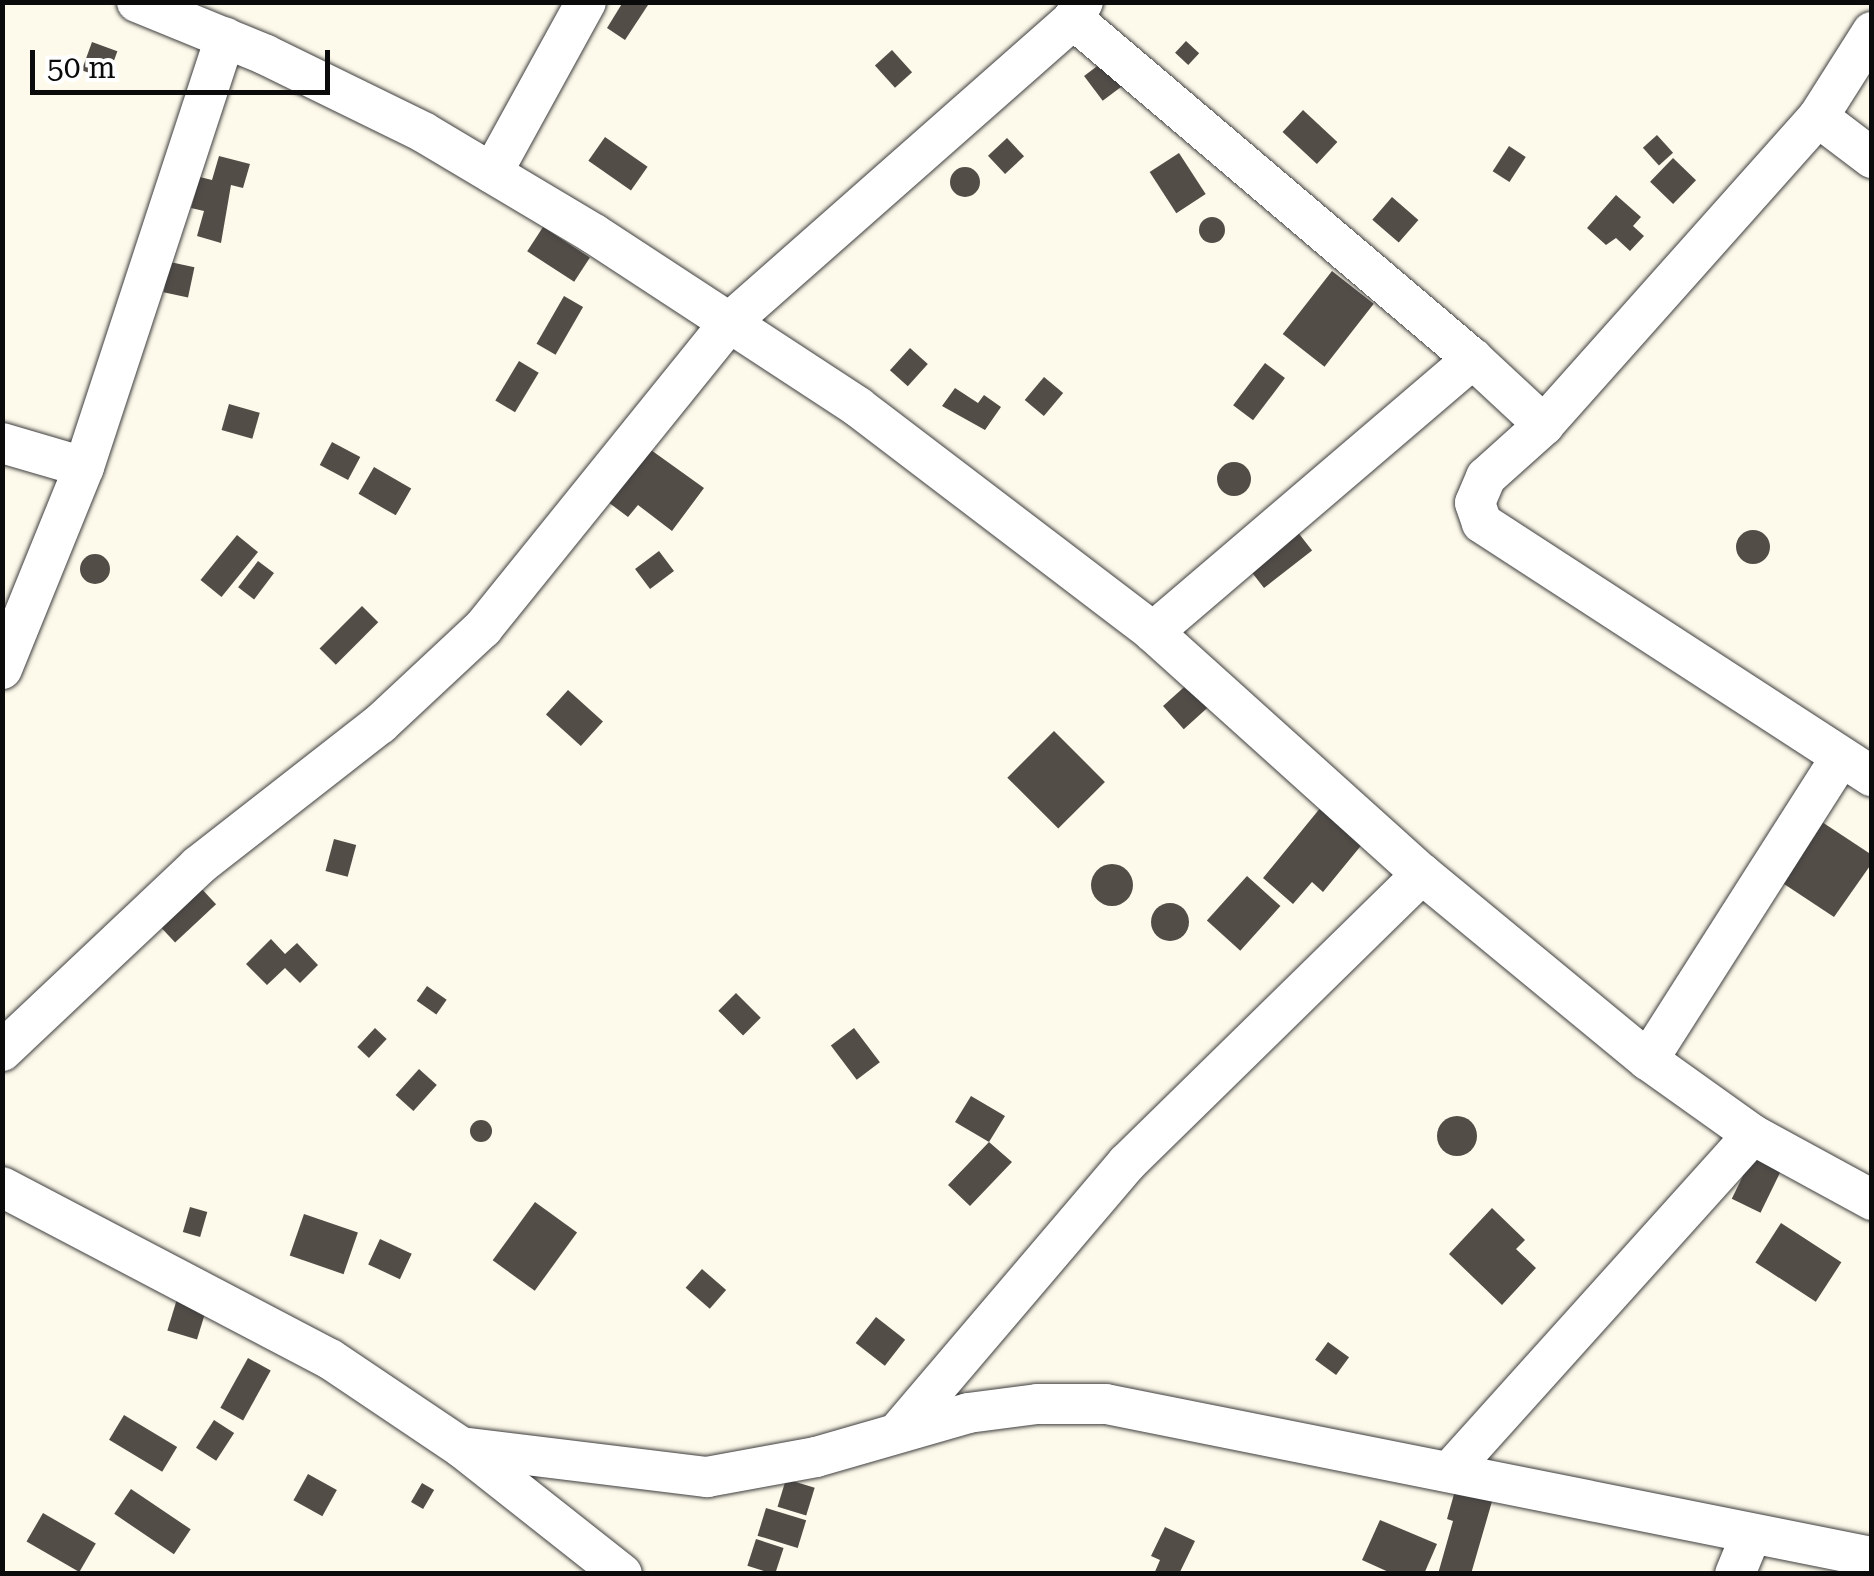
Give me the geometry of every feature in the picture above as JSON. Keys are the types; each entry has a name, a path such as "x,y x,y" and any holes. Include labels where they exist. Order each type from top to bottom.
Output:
{"street":[{"path":"492,173 586,2"},
{"path":"138,3 225,38 423,132 731,321 858,407 1153,632 1422,874 1648,1060 1753,1135 1872,1200"},
{"path":"2,1051 198,866 380,724 483,628 731,321 1078,11 1544,425"},
{"path":"1648,1060 1856,766 1482,523 1475,504 1486,477 1544,425 1818,117 1872,32"},
{"path":"2,670 84,467 225,38"},
{"path":"1818,117 1872,158"},
{"path":"1153,632 1473,359"},
{"path":"2,443 84,467"},
{"path":"898,1432 1127,1163 1422,874"},
{"path":"1450,1471 1753,1135"},
{"path":"2,1187 330,1358 461,1447 622,1574"},
{"path":"461,1447 707,1477 816,1457 968,1413 1037,1404 1106,1404 1872,1557"},
{"path":"1735,1574 1751,1534"}],"building":[{"path":"623,2 650,2 625,40 607,28"},
{"path":"1186,41 1199,53 1188,65 1175,53"},
{"path":"92,42 117,51 107,79 82,70"},
{"path":"892,50 912,72 895,88 875,65"},
{"path":"1108,58 1127,83 1103,101 1084,76"},
{"path":"1303,110 1337,142 1317,164 1283,132"},
{"path":"1657,135 1673,153 1659,166 1643,148"},
{"path":"605,137 648,167 631,191 588,161"},
{"path":"1007,138 1024,156 1005,174 988,156"},
{"path":"1509,146 1526,157 1509,182 1493,171"},
{"path":"1179,153 1206,194 1176,213 1150,172"},
{"path":"219,156 250,164 243,188 231,185 221,243 197,236 204,211 191,208 200,177 212,180"},
{"path":"1673,158 1696,180 1673,204 1650,182"},
{"path":"965,167 976,171 980,182 976,193 965,197 954,193 950,182 954,171"},
{"path":"1616,195 1641,217 1633,226 1644,236 1630,251 1616,238 1606,245 1587,228"},
{"path":"1392,197 1418,220 1399,243 1372,220"},
{"path":"1212,217 1222,220 1222,240 1212,243 1202,240 1199,230 1202,220"},
{"path":"543,227 590,257 574,282 527,251"},
{"path":"170,262 194,267 188,298 164,292"},
{"path":"1332,271 1374,304 1325,367 1283,334"},
{"path":"564,296 583,307 556,355 536,344"},
{"path":"910,348 928,364 908,386 890,370"},
{"path":"519,361 539,373 515,412 495,400"},
{"path":"1265,363 1285,378 1253,420 1233,405"},
{"path":"1044,377 1063,393 1044,416 1025,400"},
{"path":"955,388 978,403 984,395 1001,407 985,430 942,406"},
{"path":"229,404 260,413 252,439 222,430"},
{"path":"332,442 360,457 348,480 320,465"},
{"path":"644,445 704,488 672,531 638,505 628,517 604,499"},
{"path":"1234,462 1246,467 1251,479 1246,491 1234,496 1222,491 1217,479 1222,467"},
{"path":"374,467 411,488 396,515 358,494"},
{"path":"1293,526 1312,550 1264,588 1245,564"},
{"path":"1753,530 1765,535 1770,547 1765,559 1753,564 1741,559 1736,547 1741,535"},
{"path":"237,535 258,552 221,597 200,580"},
{"path":"659,551 674,571 650,589 635,569"},
{"path":"95,554 106,558 110,569 106,580 95,584 84,580 80,569 84,558"},
{"path":"258,561 274,573 254,599 238,587"},
{"path":"362,606 378,622 336,665 320,648"},
{"path":"1192,680 1213,703 1184,729 1163,706"},
{"path":"568,690 603,721 581,746 546,715"},
{"path":"1054,731 1105,782 1058,829 1007,778"},
{"path":"1321,807 1364,842 1323,892 1312,882 1293,904 1263,878"},
{"path":"1819,820 1872,855 1872,863 1834,917 1778,880"},
{"path":"334,839 356,845 348,877 325,871"},
{"path":"1112,864 1127,870 1133,885 1127,900 1112,906 1097,900 1091,885 1097,870"},
{"path":"1247,876 1280,906 1240,951 1207,921"},
{"path":"199,886 216,904 175,942 158,924"},
{"path":"1170,903 1184,908 1189,922 1184,936 1170,941 1156,936 1151,922 1156,908"},
{"path":"271,939 285,954 297,943 318,965 300,983 285,968 267,985 246,964"},
{"path":"427,986 447,1000 436,1015 417,1001"},
{"path":"736,993 761,1018 743,1035 718,1011"},
{"path":"375,1028 387,1039 369,1058 357,1047"},
{"path":"854,1028 880,1062 857,1080 831,1045"},
{"path":"419,1069 437,1085 413,1111 396,1095"},
{"path":"971,1096 1005,1116 989,1142 955,1122"},
{"path":"1457,1116 1471,1122 1477,1136 1471,1150 1457,1156 1443,1150 1437,1136 1443,1122"},
{"path":"481,1120 489,1123 489,1139 481,1142 473,1139 470,1131 473,1123"},
{"path":"989,1142 1012,1162 970,1206 948,1185"},
{"path":"1755,1151 1784,1165 1761,1213 1732,1199"},
{"path":"535,1202 577,1233 535,1291 493,1260"},
{"path":"190,1207 207,1212 200,1237 183,1232"},
{"path":"1492,1208 1525,1240 1516,1249 1536,1268 1502,1305 1449,1254"},
{"path":"304,1214 358,1233 344,1274 290,1256"},
{"path":"1781,1223 1841,1262 1816,1302 1755,1262"},
{"path":"380,1239 412,1254 400,1279 368,1264"},
{"path":"702,1269 726,1290 710,1309 686,1288"},
{"path":"177,1299 207,1308 197,1340 167,1331"},
{"path":"876,1317 905,1340 885,1366 856,1343"},
{"path":"1328,1342 1349,1357 1336,1375 1315,1360"},
{"path":"248,1358 271,1371 243,1420 220,1408"},
{"path":"124,1415 177,1447 162,1472 109,1440"},
{"path":"214,1420 234,1433 216,1461 196,1448"},
{"path":"308,1474 337,1490 322,1516 293,1500"},
{"path":"786,1479 815,1488 806,1516 778,1507"},
{"path":"422,1483 434,1490 423,1509 411,1502"},
{"path":"1456,1487 1493,1498 1471,1574 1438,1574 1453,1521 1447,1519"},
{"path":"131,1489 191,1529 174,1554 114,1514"},
{"path":"766,1508 806,1520 798,1548 758,1536"},
{"path":"43,1513 96,1544 79,1572 26,1542"},
{"path":"1380,1520 1437,1544 1424,1574 1393,1574 1362,1560"},
{"path":"1165,1527 1195,1541 1179,1574 1154,1574 1160,1560 1151,1556"},
{"path":"756,1539 784,1548 775,1574 747,1566"}]}
